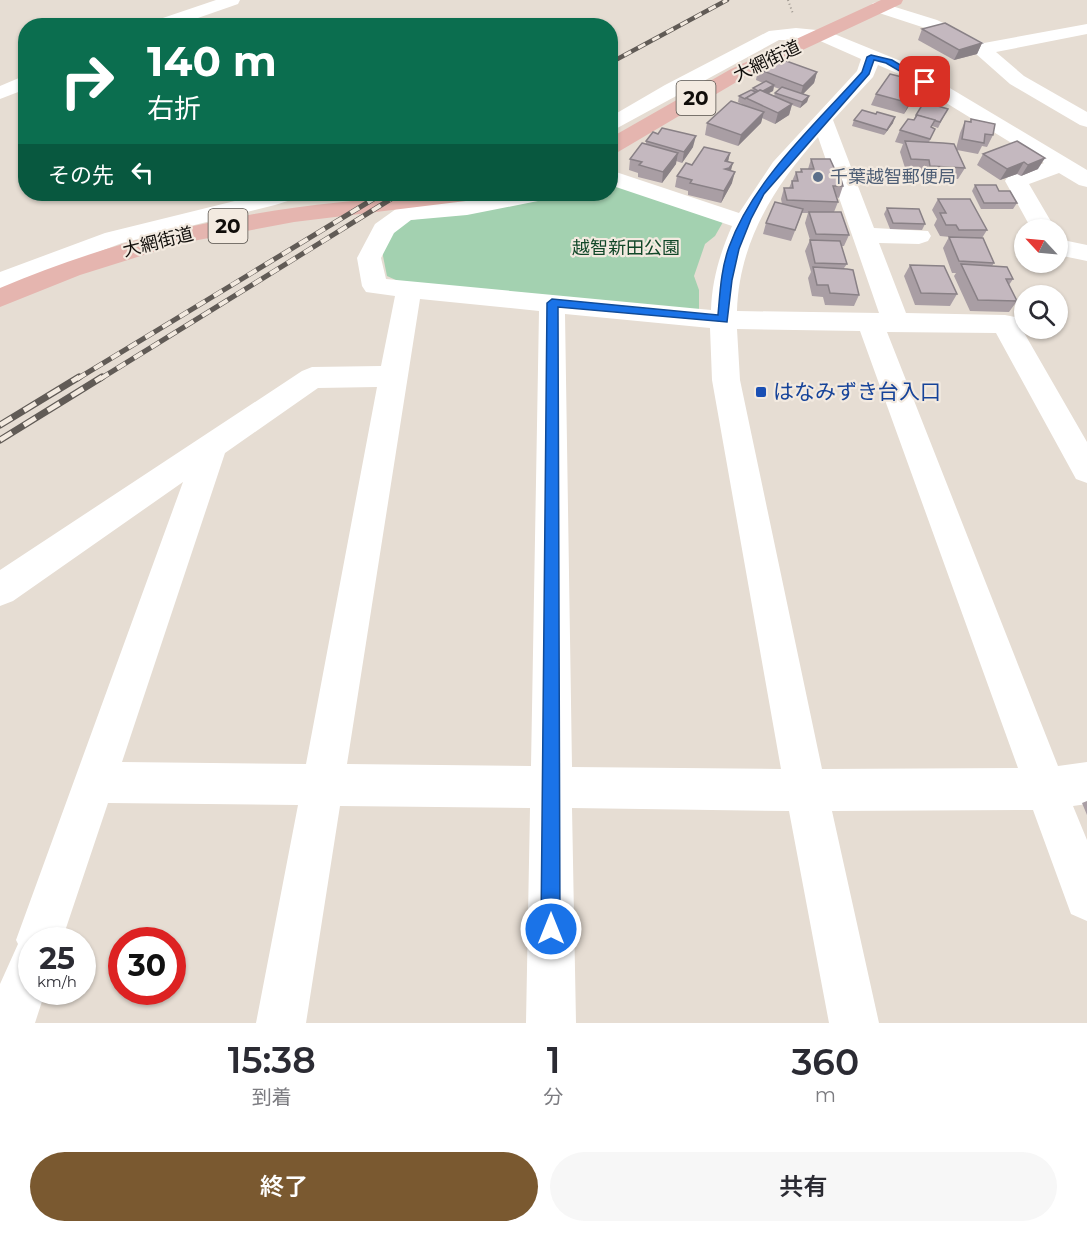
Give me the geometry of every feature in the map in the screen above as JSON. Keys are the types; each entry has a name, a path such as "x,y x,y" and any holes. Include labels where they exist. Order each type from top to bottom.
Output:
{"main road":[{"name":"大網街道","path":"618,142 738,73 887,4"},
{"name":"大網街道","path":"0,298 86,263 182,236 294,215 409,201"}],"street":[{"path":"180,18 232,0"},
{"path":"887,4 982,49 1017,80 1087,122"},
{"path":"982,49 1087,29"},
{"path":"618,121 682,83 774,35 796,33 821,35 906,70 1087,180"},
{"path":"854,1023 726,380 723,320 726,280 744,222 766,186 866,73 871,57"},
{"path":"0,93 18,85"},
{"path":"1051,100 1078,94"},
{"path":"824,120 865,235 883,322 1045,789 1087,898"},
{"path":"1038,219 1016,181 1060,165"},
{"path":"843,174 894,175"},
{"path":"618,180 744,222"},
{"path":"0,282 85,247 263,201"},
{"path":"422,201 384,228 369,258 375,286 723,320 1005,324 1087,470"},
{"path":"404,214 467,208 504,201"},
{"path":"865,235 920,236"},
{"path":"1068,249 1087,253"},
{"path":"281,1023 409,289"},
{"path":"551,1023 552,303"},
{"path":"0,590 312,378 394,376"},
{"path":"43,927 212,446"},
{"path":"93,782 806,790 1045,789 1087,783"},
{"path":"10,1023 18,1001"}],"green space":[{"name":"越智新田公園","path":"618,186 723,222 715,236 705,244 694,276 699,290 699,310 398,281 387,276 382,251 391,230 410,220 525,201 618,201"}],"building":[{"path":"945,23 982,43 959,50 922,29"},
{"path":"775,57 817,72 803,86 758,69"},
{"path":"890,74 922,82 909,103 876,94"},
{"path":"766,81 774,85 763,91 753,88"},
{"path":"782,87 809,96 802,102 775,93"},
{"path":"751,90 756,92 745,99 739,96"},
{"path":"760,90 792,104 778,113 746,98"},
{"path":"731,101 764,112 741,135 707,123"},
{"path":"924,102 948,109 940,122 916,115"},
{"path":"862,110 895,117 887,130 854,120"},
{"path":"917,115 935,120 931,127 935,129 930,139 900,130 908,119 914,120"},
{"path":"971,119 995,124 993,135 985,134 984,143 962,139 965,121 971,122"},
{"path":"662,128 696,136 684,152 646,141 653,132 658,134"},
{"path":"905,141 954,144 965,168 930,166 929,160 911,159"},
{"path":"1017,141 1045,158 1028,165 1024,162 1007,169 983,154"},
{"path":"642,143 678,153 663,172 639,165 642,162 630,159"},
{"path":"704,147 730,153 725,161 733,163 725,169 735,172 724,191 690,183 692,180 677,176 686,163 692,165"},
{"path":"811,159 830,159 836,172 839,172 843,186 833,186 838,202 787,200 784,188 793,188 792,181 798,181 796,172 802,172 801,169 814,169"},
{"path":"975,185 996,185 999,191 1010,191 1017,203 984,203"},
{"path":"938,199 970,199 987,230 959,230 956,225 946,225 940,213 946,213"},
{"path":"775,202 803,209 795,230 766,223"},
{"path":"887,208 919,209 925,224 893,223"},
{"path":"809,212 841,212 849,235 816,234"},
{"path":"949,237 983,238 994,263 959,261"},
{"path":"810,240 840,241 847,264 815,263"},
{"path":"961,264 1007,267 1013,279 1006,279 1014,295 1014,301 978,300"},
{"path":"910,265 944,266 957,294 921,293"},
{"path":"813,267 853,270 859,295 830,293 828,285 817,285"}],"railway":[{"path":"618,59 727,0"},
{"path":"77,379 370,201"},
{"path":"100,379 388,201"},
{"path":"0,425 79,377"},
{"path":"0,440 102,377"}],"place":[{"name":"千葉越智郵便局","path":"818,177"},
{"name":"はなみずき台入口","path":"761,392"}],"route":[{"path":"551,929 552,303 723,320 726,280 734,249 760,193 866,73 871,57 889,62 925,82"}]}
